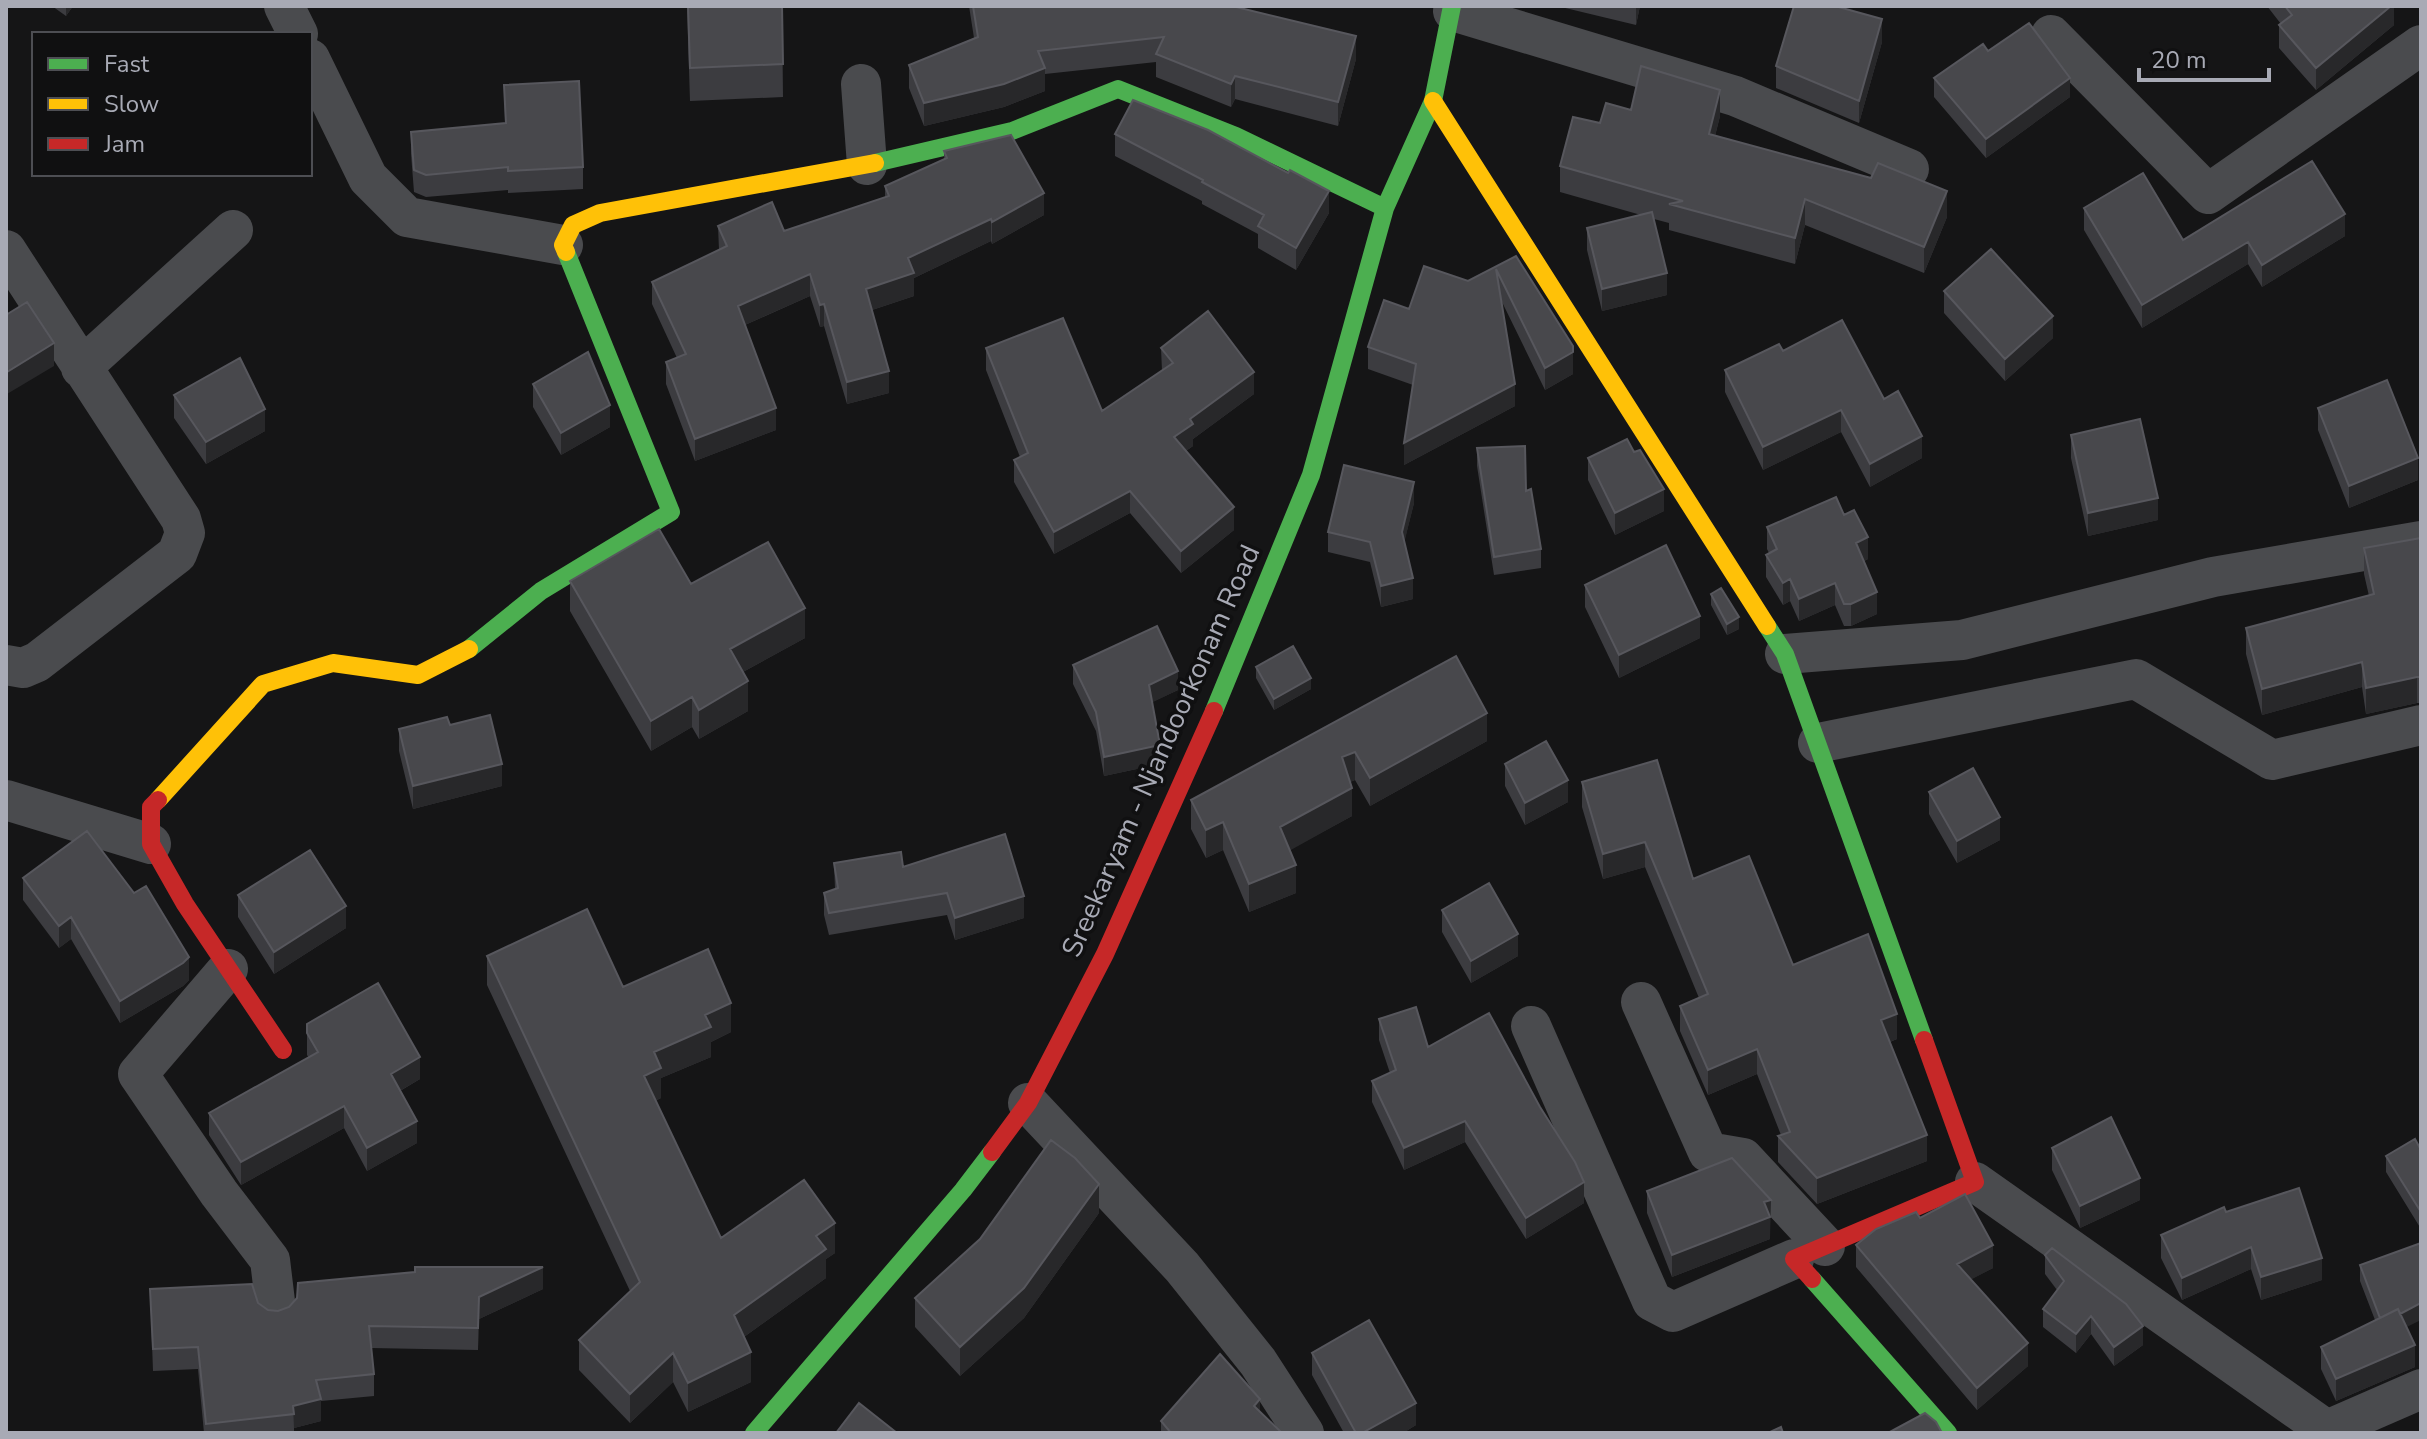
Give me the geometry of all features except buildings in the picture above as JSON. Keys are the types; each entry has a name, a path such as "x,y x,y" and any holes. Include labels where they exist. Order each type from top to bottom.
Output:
{"street":[{"path":"284,6 297,32"},
{"path":"1453,8 1735,96 1909,169"},
{"name":"Sreekaryam - Njandoorkonam Road","path":"754,1433 963,1190 1028,1103 1105,954 1212,716 1311,475 1385,208 1433,101 1453,8"},
{"path":"2051,35 2208,194 2421,45"},
{"path":"312,63 368,178 407,217 563,245"},
{"path":"861,84 867,165"},
{"path":"283,1050 185,904 151,844 151,807 263,684 333,663 418,675 467,650 541,591 671,512 563,245 573,225 600,213 867,165 1012,131 1118,89 1236,136 1385,208"},
{"path":"1433,101 1785,654 1975,1182 2329,1432 2421,1389"},
{"path":"81,368 233,230"},
{"path":"6,250 181,519 185,533 177,554 37,662 23,668 6,665"},
{"path":"1785,654 1962,640 2213,577 2421,541"},
{"path":"1818,743 2136,679 2272,760 2421,725"},
{"path":"6,800 151,844"},
{"path":"228,969 138,1074 219,1193 270,1260 276,1310"},
{"path":"1641,1002 1708,1152 1743,1158 1810,1252 1948,1433"},
{"path":"1531,1026 1652,1301 1673,1312 1975,1182"},
{"path":"1028,1103 1182,1267 1258,1362 1304,1433"}],"traffic: fast":[{"path":"1214,711 1311,475 1385,208 1433,101 1452,6"},
{"path":"875,163 1012,131 1118,89 1236,136 1385,208"},
{"path":"469,649 541,591 671,512 566,252"},
{"path":"1767,626 1785,654 1924,1040"},
{"path":"754,1433 963,1190 992,1152"},
{"path":"1812,1279 1948,1433"}],"traffic: slow":[{"path":"1433,101 1767,626"},
{"path":"566,252 563,245 573,225 600,213 875,163"},
{"path":"158,800 263,684 333,663 418,675 469,649"}],"traffic: jam":[{"path":"992,1152 1028,1103 1105,954 1214,711"},
{"path":"158,800 151,807 151,844 185,904 283,1050"},
{"path":"1812,1279 1794,1259 1975,1182 1924,1040"}]}
